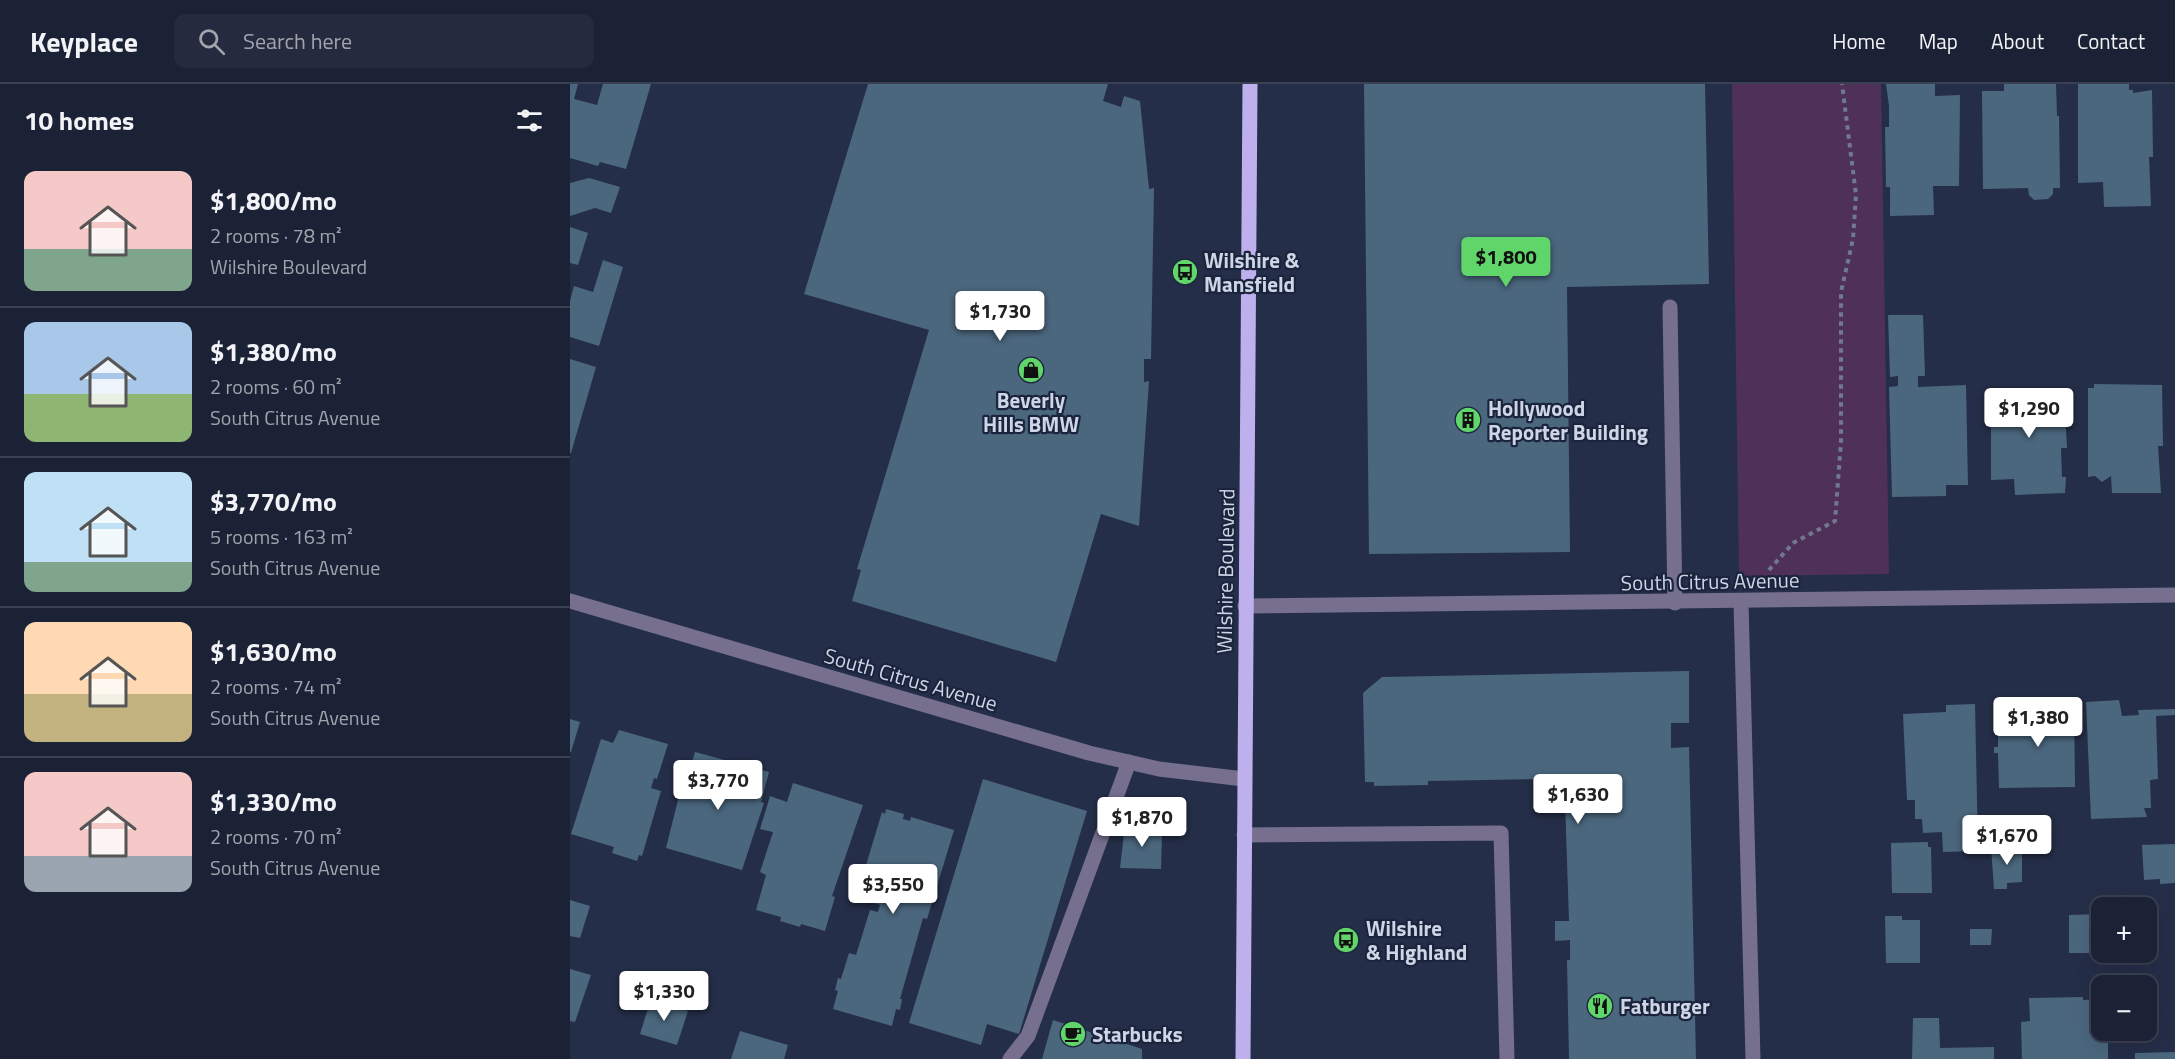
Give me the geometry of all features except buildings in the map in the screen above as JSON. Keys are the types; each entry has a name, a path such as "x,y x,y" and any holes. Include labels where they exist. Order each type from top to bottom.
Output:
{"main road":[{"name":"Wilshire Boulevard","path":"1243,1059 1250,84"}],"street":[{"path":"1670,307 1676,603"},
{"name":"South Citrus Avenue","path":"1245,606 1676,603 2175,595"},
{"name":"South Citrus Avenue","path":"570,601 1089,753 1129,762 1244,779"},
{"path":"1741,602 1753,1059"},
{"path":"1010,1059 1028,1036 1129,762"},
{"path":"1244,835 1502,833 1507,1059"}],"path":[{"path":"1741,602 1793,543 1834,520 1841,442 1841,292 1853,239 1856,195 1842,84"}],"shaded area":[{"path":"1732,84 1881,84 1889,574 1739,576"}],"place":[{"name":"Wilshire & Mansfield","path":"1185,272"},
{"name":"Beverly Hills BMW","path":"1031,370"},
{"name":"Hollywood Reporter Building","path":"1468,420"},
{"name":"Wilshire & Highland","path":"1346,940"},
{"name":"Fatburger","path":"1600,1006"},
{"name":"Starbucks","path":"1073,1034"}]}
